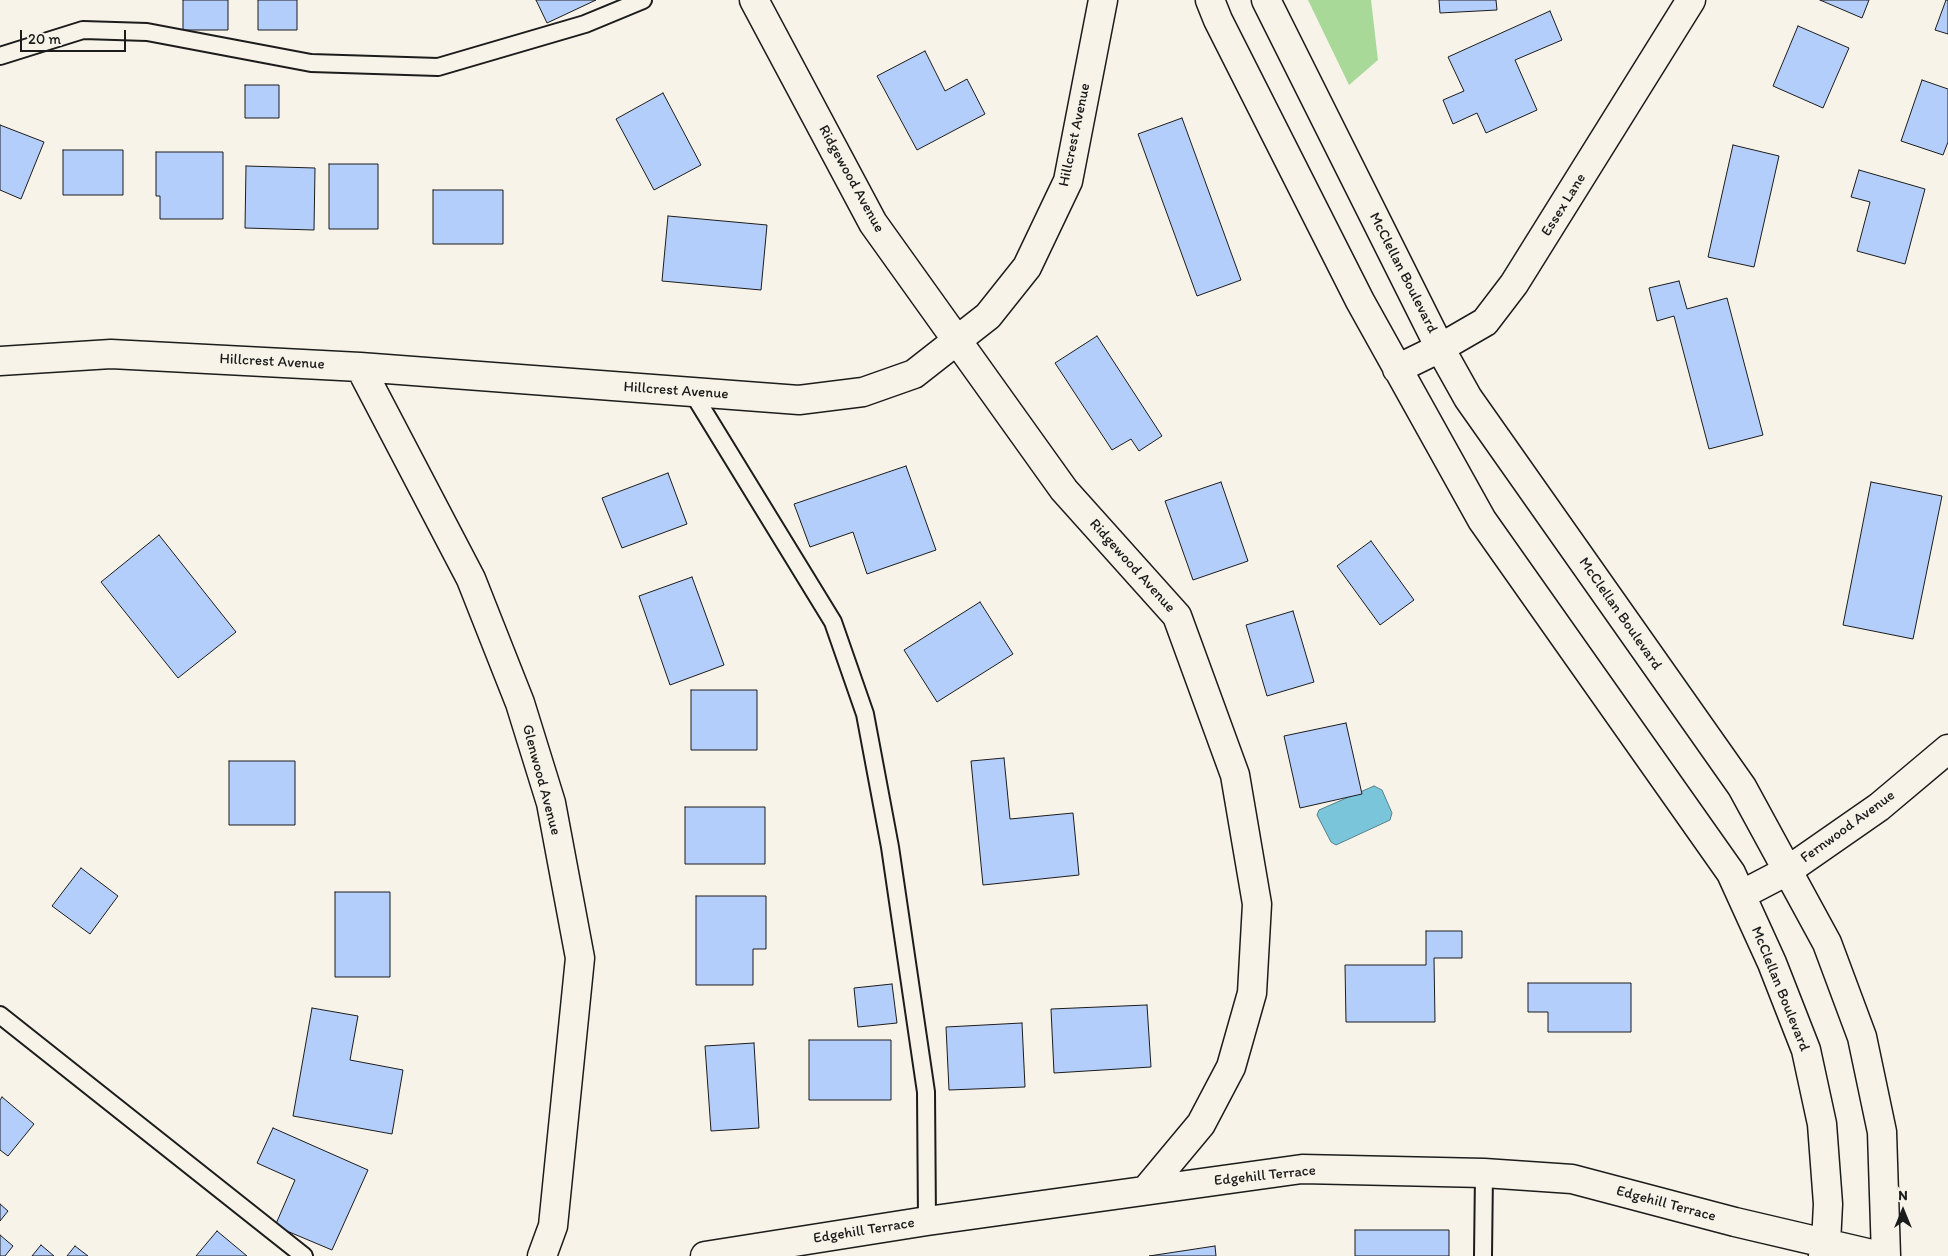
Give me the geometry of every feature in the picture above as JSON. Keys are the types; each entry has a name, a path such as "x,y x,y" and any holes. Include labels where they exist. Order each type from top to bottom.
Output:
{"street":[{"name":"Ridgewood Avenue","path":"754,0 873,223 1064,490 1177,616 1235,775 1257,904 1252,993 1231,1067 1201,1124 1146,1190"},
{"name":"Hillcrest Avenue","path":"0,361 112,354 360,367 799,400 863,392 914,374 988,316 1027,267 1068,181 1103,0"},
{"name":"McClellan Boulevard","path":"1210,0 1218,20 1360,301 1482,520 1720,858 1741,895 1772,963 1806,1050 1822,1124 1828,1204 1824,1250"},
{"name":"McClellan Boulevard","path":"1266,0 1440,348 1468,398 1742,787 1827,943 1862,1037 1882,1132 1886,1256"},
{"name":"Essex Lane","path":"1398,369 1485,322 1514,284 1691,0"},
{"name":"Glenwood Avenue","path":"360,367 471,579 520,703 551,803 580,958 553,1226 542,1256"},
{"name":"Fernwood Avenue","path":"1741,895 1787,870 1879,807 1948,749"},
{"name":"Edgehill Terrace","path":"705,1256 927,1221 1302,1169 1484,1173 1572,1179 1735,1222 1824,1250 1880,1256"}],"lane":[{"path":"0,56 83,30 148,32 311,63 438,67 585,24 642,0"},
{"path":"692,392 833,622 865,714 890,848 926,1092 927,1221"},
{"path":"0,1015 304,1256"},
{"path":"1483,1256 1484,1173"}],"green space":[{"path":"1308,0 1371,0 1378,60 1349,85"}],"water":[{"path":"1374,786 1382,790 1392,813 1390,820 1336,845 1331,842 1317,815 1319,810"}],"building":[{"path":"183,0 228,0 228,30 183,30"},
{"path":"258,0 297,0 297,30 258,30"},
{"path":"536,0 596,0 547,23"},
{"path":"1439,0 1496,0 1497,10 1440,13"},
{"path":"1820,0 1869,0 1862,18"},
{"path":"1946,0 1948,0 1948,34 1935,30"},
{"path":"1550,11 1562,40 1515,60 1537,110 1486,133 1477,113 1453,124 1443,100 1464,91 1448,57"},
{"path":"1798,26 1849,48 1823,108 1773,86"},
{"path":"925,51 945,91 967,79 985,114 917,150 877,76"},
{"path":"1922,80 1948,89 1948,142 1943,155 1901,141"},
{"path":"245,85 279,85 279,118 245,118"},
{"path":"663,93 701,165 654,190 616,119"},
{"path":"1182,118 1241,280 1197,296 1138,134"},
{"path":"0,125 44,142 21,199 0,190"},
{"path":"1733,145 1779,156 1754,267 1708,257"},
{"path":"63,150 123,150 123,195 63,195"},
{"path":"156,152 223,152 223,219 160,219 160,196 156,196"},
{"path":"329,164 378,164 378,229 329,229"},
{"path":"246,166 315,168 314,230 245,228"},
{"path":"1859,170 1925,189 1905,264 1857,251 1870,202 1851,197"},
{"path":"433,190 503,190 503,244 433,244"},
{"path":"668,216 767,225 761,290 662,281"},
{"path":"1679,281 1687,309 1727,298 1763,435 1709,449 1674,316 1657,321 1649,288"},
{"path":"1097,336 1162,436 1139,451 1131,439 1112,450 1055,363"},
{"path":"906,466 936,550 867,574 853,532 810,547 794,504"},
{"path":"668,473 687,524 622,548 602,498"},
{"path":"1221,482 1248,561 1193,580 1165,501"},
{"path":"1871,482 1942,496 1913,639 1843,625"},
{"path":"159,535 236,632 178,678 101,582"},
{"path":"1371,541 1414,600 1380,625 1337,566"},
{"path":"692,577 724,665 670,685 639,596"},
{"path":"980,602 1013,654 937,702 904,650"},
{"path":"1293,611 1314,682 1267,696 1246,625"},
{"path":"691,690 757,690 757,750 691,750"},
{"path":"1346,723 1362,794 1300,808 1284,736"},
{"path":"1004,758 1010,819 1073,813 1079,875 983,885 971,761"},
{"path":"229,761 295,761 295,825 229,825"},
{"path":"685,807 765,807 765,864 685,864"},
{"path":"81,868 118,896 90,934 52,906"},
{"path":"335,892 390,892 390,977 335,977"},
{"path":"696,896 766,896 766,949 753,949 753,985 696,985"},
{"path":"1426,931 1462,931 1462,958 1434,958 1435,1022 1346,1022 1345,965 1426,965"},
{"path":"1528,983 1631,983 1631,1032 1548,1032 1548,1012 1528,1012"},
{"path":"892,984 897,1023 858,1027 854,988"},
{"path":"1147,1005 1151,1067 1054,1073 1051,1009"},
{"path":"312,1008 358,1016 350,1060 403,1070 392,1134 293,1116"},
{"path":"1022,1023 1025,1087 949,1090 946,1027"},
{"path":"809,1040 891,1040 891,1100 809,1100"},
{"path":"754,1043 759,1128 711,1131 705,1046"},
{"path":"2,1097 34,1124 8,1156 0,1150 0,1100"},
{"path":"273,1128 368,1170 332,1250 275,1226 295,1180 257,1163"},
{"path":"0,1204 8,1211 0,1221"},
{"path":"1355,1230 1449,1230 1449,1256 1355,1256"},
{"path":"217,1231 247,1256 196,1256"},
{"path":"0,1235 13,1246 5,1256 0,1256"},
{"path":"41,1245 54,1256 32,1256"},
{"path":"75,1246 88,1256 67,1256"},
{"path":"1215,1246 1216,1256 1149,1256"}]}
